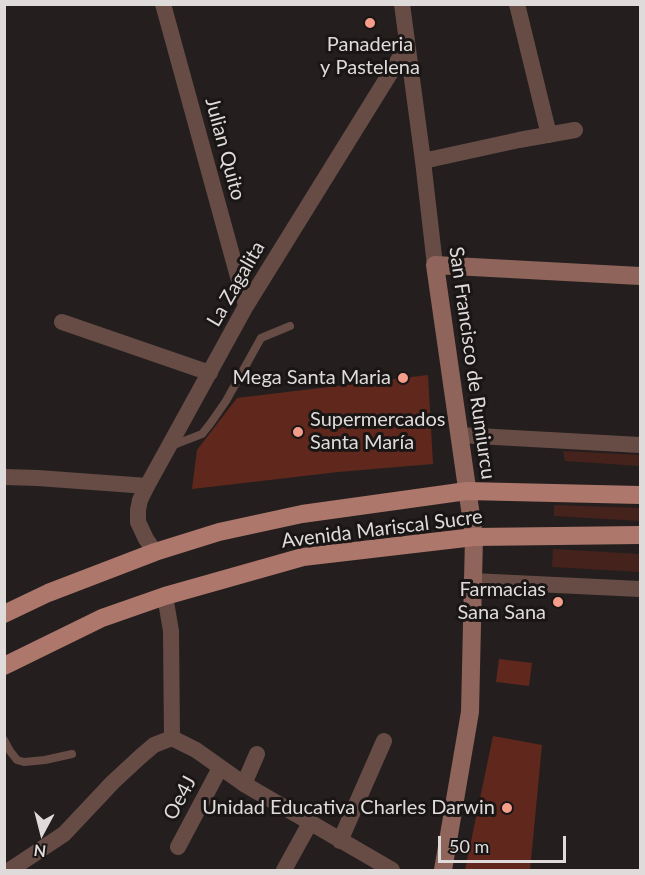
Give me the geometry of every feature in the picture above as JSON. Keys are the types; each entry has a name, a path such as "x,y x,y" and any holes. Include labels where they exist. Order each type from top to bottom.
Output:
{"main road":[{"name":"Avenida Mariscal Sucre","path":"4,614 48,593 155,552 219,532 302,514 467,491 640,495"},
{"name":"Avenida Mariscal Sucre","path":"4,666 102,618 165,596 303,557 474,537 640,535"}],"street":[{"name":"Julian Quito","path":"163,4 246,306"},
{"name":"San Francisco de Rumiurcu","path":"402,4 435,265 474,537 470,712 443,870"},
{"path":"517,4 549,135"},
{"name":"La Zagalita","path":"155,552 138,522 138,510 147,486 246,306 407,46"},
{"path":"423,161 575,130"},
{"path":"435,265 640,276"},
{"path":"62,322 210,373"},
{"path":"459,435 640,445"},
{"path":"4,477 147,486"},
{"path":"472,581 640,589"},
{"path":"165,596 171,631 172,738"},
{"path":"7,870 64,834 140,757 154,745 172,738 196,750 244,784 392,870"},
{"path":"340,841 384,741"},
{"path":"244,784 257,754"},
{"name":"Oe4J","path":"178,847 220,768"},
{"path":"284,870 310,823"}],"lane":[{"path":"168,447 202,434 226,401 261,338 290,326"},
{"path":"4,740 17,760 24,762 72,754"}],"shaded area":[{"path":"563,451 640,455 640,466 565,461"},
{"path":"554,505 640,508 640,521 554,516"},
{"path":"553,549 640,554 640,572 552,567"}],"building":[{"name":"Supermercados Santa María","path":"428,375 433,464 338,472 192,489 197,450 237,398"},
{"path":"499,659 532,663 529,686 496,682"},
{"name":"Unidad Educativa Charles Darwin","path":"493,736 542,745 530,870 465,870"}],"place":[{"name":"Panaderia y Pastelena","path":"370,23"},
{"name":"Mega Santa Maria","path":"403,378"},
{"name":"Supermercados Santa María","path":"298,432"},
{"name":"Farmacias Sana Sana","path":"558,602"},
{"name":"Unidad Educativa Charles Darwin","path":"507,808"}]}
